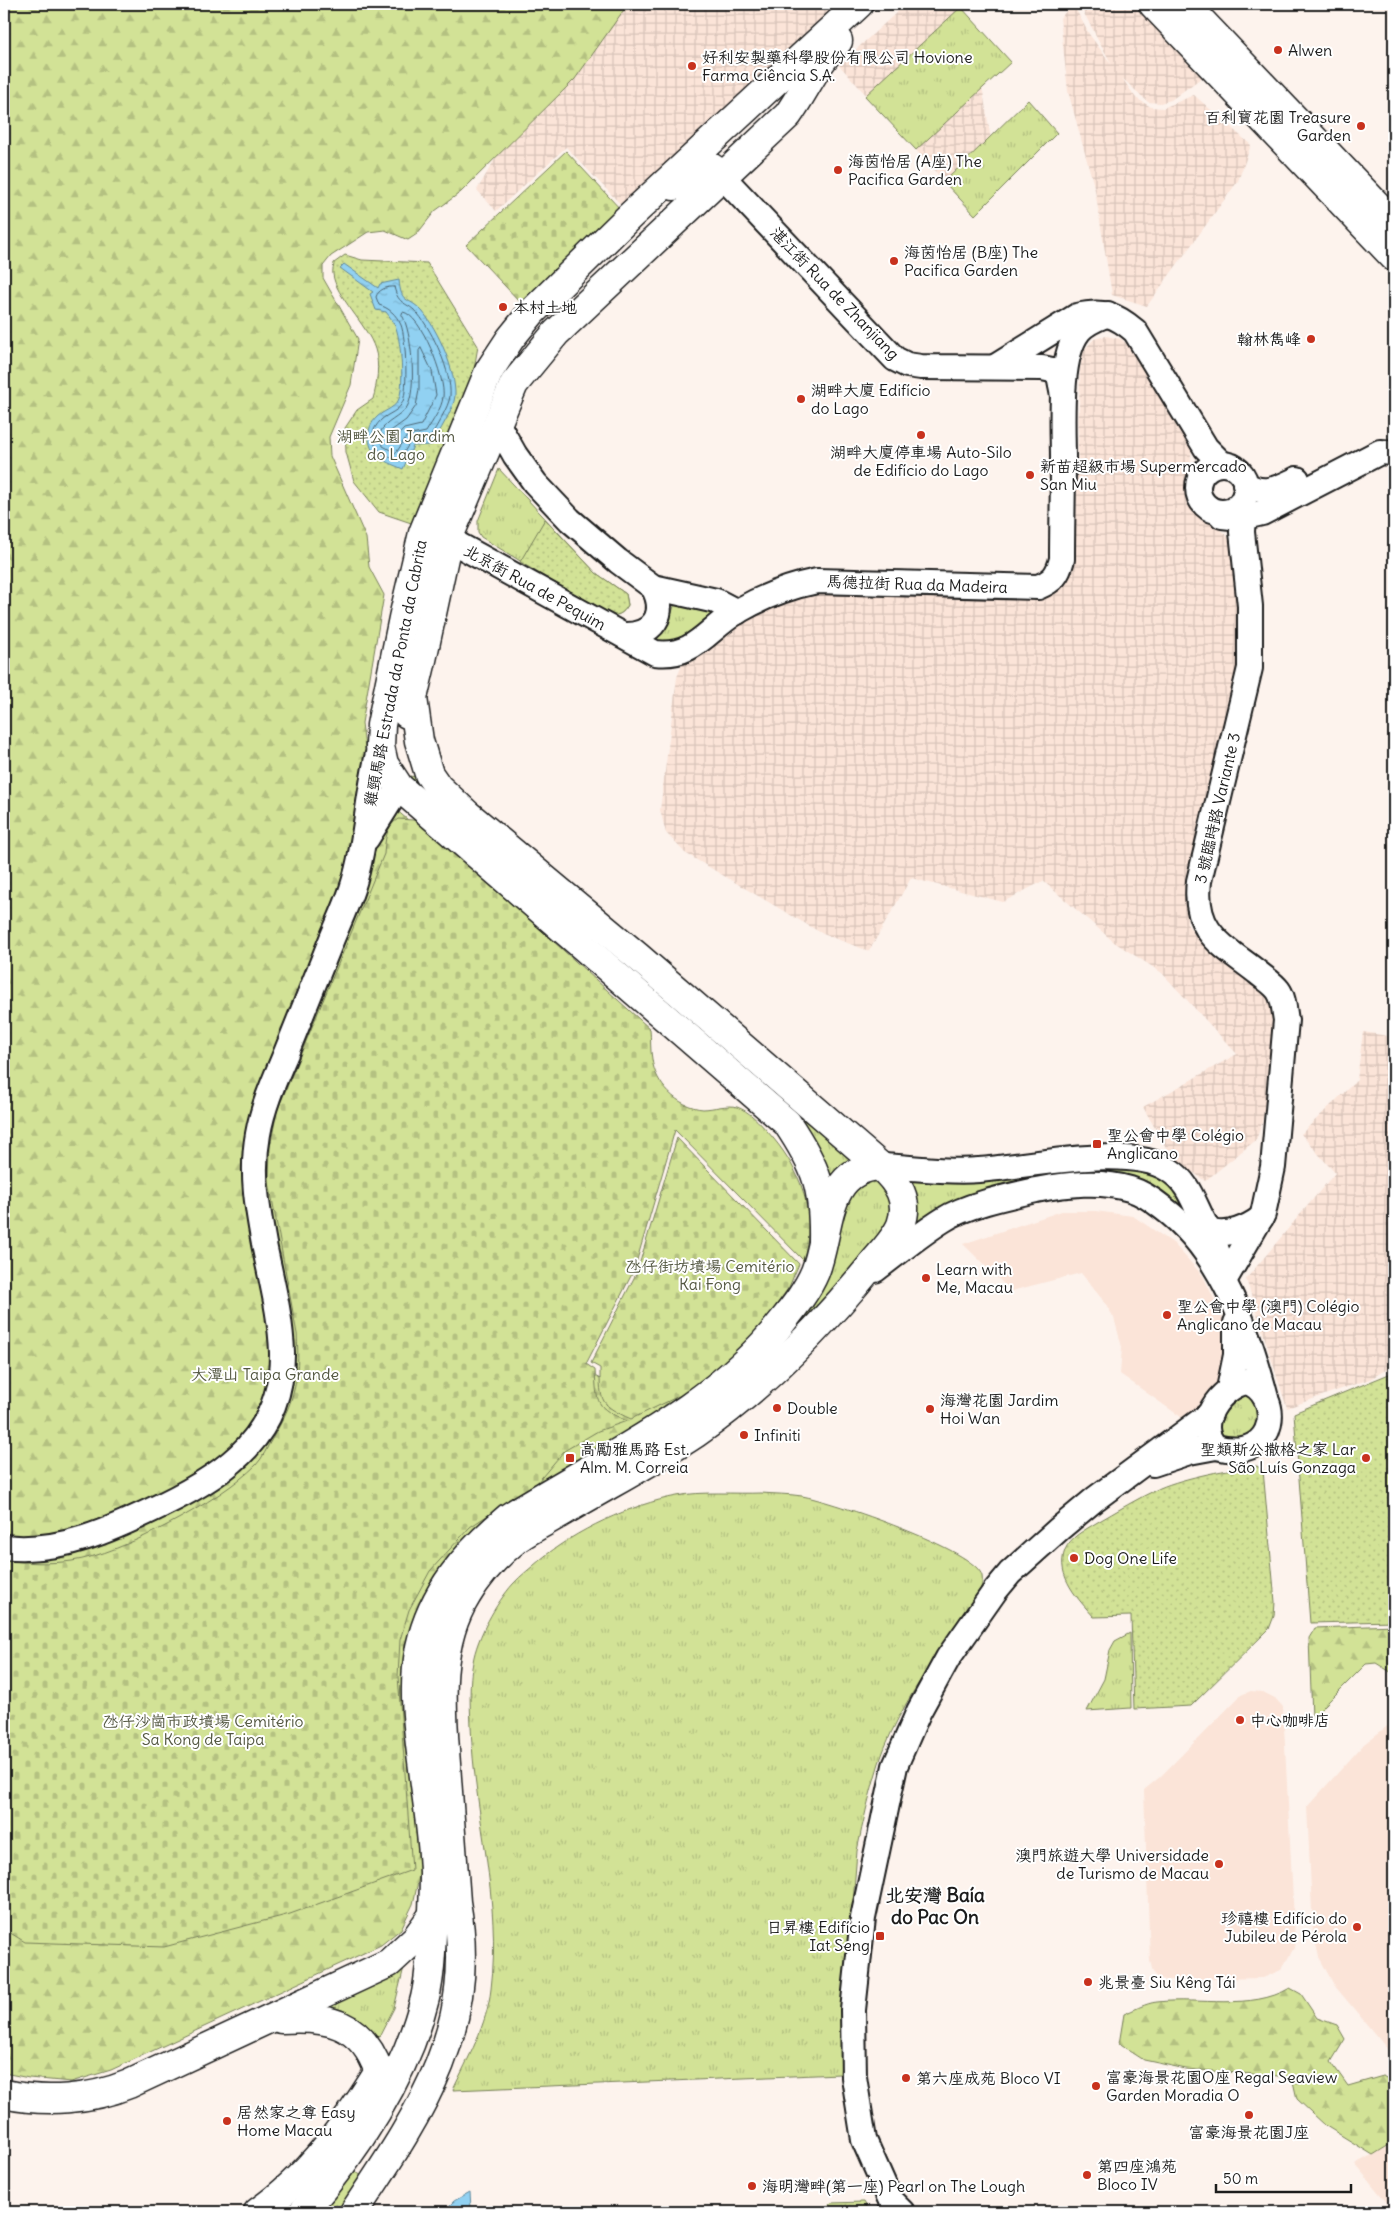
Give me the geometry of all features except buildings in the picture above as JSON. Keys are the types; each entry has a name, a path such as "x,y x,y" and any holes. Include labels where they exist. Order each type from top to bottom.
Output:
{"main road":[{"name":"雞頸馬路 Estrada da Ponta da Cabrita","path":"380,746 381,725 423,533 490,371 510,339 532,312 630,216 859,4"},
{"name":"雞頸馬路 Estrada da Ponta da Cabrita","path":"399,787 405,772 407,712 413,698 448,539 514,384 556,332 721,175 788,115 804,93 824,56 877,4"},
{"path":"1153,4 1394,258"},
{"path":"1186,4 1394,224"},
{"path":"630,216 652,207 692,168 706,165 721,175"},
{"path":"442,485 440,503 442,521 448,539"},
{"path":"354,2212 408,2130 430,2089 448,2044 458,1997 463,1958 462,1932 456,1902 442,1704 444,1660 452,1626 466,1596 487,1567 519,1538 696,1432 740,1398 796,1348 855,1285 892,1240 901,1225 903,1196 899,1185 880,1166 637,956 468,815 438,787 429,774 419,741 413,698"},
{"path":"380,746 384,764 399,787 787,1123 809,1157 816,1173 824,1212 823,1242"},
{"path":"323,2212 350,2166 382,2102 408,2046 425,1998 430,1962 433,1855 418,1725 417,1674 420,1648 427,1625 446,1585 461,1562 476,1545 508,1517 608,1459 698,1402 737,1369 774,1333 797,1304 815,1272 832,1204 843,1183 854,1172 867,1167 880,1166"},
{"path":"303,2212 387,2126 422,2065 435,2029 445,1992 451,1960 456,1902"},
{"path":"4,2094 40,2099 84,2097 109,2092 168,2067 390,1963 416,1938 432,1916"},
{"path":"258,2212 284,2191 317,2159 345,2123 394,2046 412,2004 425,1961 432,1916"},
{"path":"269,2020 317,2018 340,2025 365,2045 378,2072"}],"street":[{"name":"湛江街 Rua de Zhanjiang","path":"721,175 895,359 907,365 921,367 1042,368 1052,370 1059,376 1062,385 1063,402"},
{"path":"995,368 1077,316 1092,313 1108,314 1123,320 1135,331 1206,448 1222,464"},
{"path":"1063,402 1066,367 1078,331 1090,321 1108,314"},
{"name":"馬德拉街 Rua da Madeira","path":"623,635 655,653 670,655 684,652 736,612 788,587 817,580 1025,588 1038,588 1051,582 1059,571 1062,559 1063,402"},
{"path":"497,424 526,472 570,520 618,561 653,588 716,600 736,612"},
{"path":"1193,428 1200,451 1202,476"},
{"path":"1239,515 1260,491 1270,490 1370,442 1380,439 1393,449"},
{"path":"1239,515 1240,472 1235,468 1222,464 1214,465 1202,476 1198,483 1201,499 1239,515 1380,452 1393,449"},
{"name":"3 號臨時路 Variante 3","path":"1224,1281 1261,1218 1273,1167 1286,1020 1278,991 1217,941 1204,926 1198,909 1198,893 1250,668 1250,606 1239,515"},
{"name":"北京街 Rua de Pequim","path":"448,539 623,635"},
{"path":"623,635 641,633 655,622 660,604 653,588"},
{"name":"雞頸馬路 Estrada da Ponta da Cabrita","path":"4,1547 32,1548 77,1540 109,1529 174,1499 208,1481 238,1459 262,1429 270,1413 278,1394 282,1353 276,1302 253,1177 257,1136 268,1097 352,889 362,846 372,776 380,746"},
{"name":"雞頸馬路 Estrada da Ponta da Cabrita","path":"362,846 399,787"},
{"path":"880,1166 977,1171 1117,1157 1151,1161 1168,1169 1180,1178 1191,1193 1210,1232 1218,1253 1224,1281 1253,1353 1266,1398 1269,1416 1267,1429 1264,1438 1258,1444 1243,1450 1216,1447 1189,1452 1135,1470"},
{"path":"1056,1162 1052,1166 1052,1176 1055,1181 1064,1185"},
{"path":"855,1285 944,1219 982,1204 1017,1194 1064,1185 1114,1185 1144,1194 1178,1210 1210,1232 1222,1234 1237,1230 1261,1218"},
{"path":"1144,1194 1174,1216 1189,1231 1224,1281"},
{"path":"1216,1447 1206,1433 1206,1421 1229,1389 1236,1355 1234,1306"},
{"path":"1229,1389 1246,1382 1254,1384 1266,1398"},
{"path":"902,2212 891,2201 864,2140 854,2077 853,2010 863,1918 895,1766 919,1710 948,1658 996,1590 1025,1559 1095,1499 1210,1414"}],"shaded area":[{"path":"555,4 847,4 627,211 566,147 496,211 477,190 516,123"},
{"path":"906,4 940,4 943,6 965,8 970,43 983,92 991,140 954,192 839,65"},
{"path":"1073,4 1089,34 1112,65 1079,4 1132,4 1204,76 1171,100 1160,103 1148,102 1122,78 1136,98 1151,107 1163,108 1194,95 1251,145 1238,181 1147,306 1112,295 1095,190 1068,91 1060,18"},
{"path":"1106,336 1121,339 1136,352 1192,445 1189,481 1191,502 1206,518 1233,541 1242,635 1237,677 1189,872 1187,924 1202,944 1259,984 1273,1000 1276,1039 1262,1123 1256,1140 1205,1181 1171,1156 1143,1107 1237,1054 1162,973 1114,942 1043,881 1003,902 911,878 869,951 823,934 685,853 666,833 660,810 677,677 685,658 743,618 794,596 850,588 1048,596 1066,581 1075,561 1080,368 1083,351 1094,339"},
{"path":"1363,1032 1394,1037 1394,1365 1370,1379 1287,1408 1246,1279 1335,1173 1301,1134 1357,1080"},
{"name":"聖公會中學 (澳門) Colégio Anglicano de Macau","path":"1062,1211 1095,1211 1133,1216 1173,1243 1203,1276 1221,1313 1228,1341 1228,1371 1188,1422 1120,1374 1122,1347 1114,1318 1106,1304 1081,1273 1011,1291 963,1244"},
{"name":"澳門旅遊大學 Universidade de Turismo de Macau","path":"1251,1691 1263,1692 1275,1698 1283,1707 1294,1948 1281,1970 1263,1978 1165,1980 1158,1978 1153,1972 1150,1961 1144,1790 1161,1776 1241,1695"},
{"path":"1394,1721 1394,2057 1334,1985 1319,1957 1313,1932 1307,1807 1364,1744"},
{"path":"1394,2143 1394,2211 1355,2164"}],"green space":[{"name":"大潭山 Taipa Grande","path":"4,4 633,4 623,11 575,79 461,192 435,211 417,234 408,240 385,230 368,232 331,256 323,266 323,278 358,339 351,385 329,437 330,456 366,538 369,567 384,595 362,723 369,781 382,798 434,842 577,1367 614,1386 676,1385 685,1398 614,1438 500,1513 457,1550 413,1621 405,1680 420,1873 413,1904 401,1929 381,1945 111,2070 71,2082 29,2078 4,2073"},
{"path":"961,7 1011,62 916,150 865,96"},
{"path":"1028,100 1057,133 975,215 944,182"},
{"path":"566,151 622,211 522,304 466,245"},
{"name":"湖畔公園 Jardim do Lago","path":"345,255 362,260 427,263 478,346 468,405 420,526 379,512 354,481 346,452 345,428 357,410 373,399 378,368 375,349 371,340 335,283 334,263"},
{"path":"499,469 596,573 626,594 628,605 622,613 617,615 607,614 481,537 478,532 478,521"},
{"path":"545,519 596,573 626,594 628,605 622,613 617,615 607,614 520,562"},
{"path":"675,603 712,610 711,617 698,632 672,645 653,640 668,625"},
{"path":"407,777 417,777 854,1159 834,1182"},
{"name":"氹仔沙崗市政墳場 Cemitério Sa Kong de Taipa","path":"398,819 423,823 650,1029 654,1068 663,1085 676,1099 684,1104 703,1109 737,1107 750,1114 764,1128 789,1160 803,1191 808,1225 803,1260 675,1130 634,1270 586,1364 595,1370 596,1390 603,1408 627,1421 598,1431 564,1451 537,1483 470,1527 430,1571 409,1610 400,1640 398,1676 412,1870 290,1914 164,1947 25,1942 4,1929 4,1560 38,1563 72,1561 117,1548 143,1537 195,1509 240,1479 263,1456 280,1425 291,1401 294,1389 298,1350 297,1334 269,1182 270,1147 277,1111 384,854 389,830"},
{"name":"氹仔街坊墳場 Cemitério Kai Fong","path":"677,1138 799,1264 789,1287 771,1313 748,1340 704,1384 631,1419 613,1410 604,1401 600,1388 600,1368 591,1363 637,1272"},
{"path":"1123,1167 1153,1172 1171,1183 1188,1210 1153,1188 1068,1173 1070,1169"},
{"path":"1036,1173 1038,1182 966,1201 914,1223 916,1199 915,1188 910,1177 963,1183"},
{"path":"869,1181 881,1184 889,1189 893,1196 894,1214 891,1224 881,1242 786,1347 698,1421 504,1542 475,1569 457,1596 443,1625 436,1652 435,1693 445,1855 439,1855 427,1691 428,1649 436,1620 469,1564 497,1539 691,1417 773,1347 821,1282 831,1258 836,1226 844,1203 858,1185"},
{"path":"1394,1372 1394,1621 1310,1623 1294,1413"},
{"path":"1246,1393 1258,1400 1260,1423 1248,1440 1219,1437 1217,1418 1228,1401"},
{"path":"1257,1466 1263,1470 1275,1602 1274,1616 1269,1629 1191,1706 1134,1709 1131,1616 1094,1617 1070,1587 1066,1578 1063,1560 1067,1545 1087,1528 1160,1488 1208,1474"},
{"path":"761,1493 797,1495 818,1500 901,1528 956,1553 974,1565 982,1576 982,1584 974,1603 915,1688 891,1732 879,1763 857,1851 840,2074 453,2090 481,2028 491,1989 493,1923 473,1759 470,1702 475,1652 488,1621 513,1584 523,1575 554,1549 604,1520 641,1505 686,1494"},
{"path":"1394,1625 1394,1674 1376,1663 1366,1664 1312,1718 1309,1638 1315,1628"},
{"path":"1130,1633 1131,1708 1087,1711 1104,1679 1110,1650 1115,1641"},
{"path":"405,1963 394,2008 375,2045 326,2009"},
{"path":"1290,1988 1301,1994 1317,2018 1337,2025 1345,2039 1331,2062 1348,2086 1383,2076 1394,2083 1394,2142 1373,2155 1326,2126 1297,2099 1292,2077 1186,2069 1144,2060 1119,2044 1124,2014 1149,2004 1173,2001 1242,2001 1275,1995"},
{"path":"332,2156 368,2180 345,2212 277,2212"},
{"path":"864,2202 870,2212 823,2212 831,2203"}],"water":[{"path":"344,264 378,288 380,284 399,280 403,297 422,311 434,329 445,351 453,375 455,396 445,421 432,445 413,446 403,469 376,455 370,445 369,435 373,422 379,415 396,404 400,395 402,365 396,328 386,312 376,310 370,294 373,292 340,268"},
{"path":"470,2192 471,2208 469,2212 443,2212 454,2201"}],"place":[{"name":"Alwen","path":"1278,50"},
{"name":"好利安製藥科學股份有限公司 Hovione Farma Ciência S.A.","path":"692,66"},
{"name":"百利寶花園 Treasure Garden","path":"1361,126"},
{"name":"海茵怡居 (A座) The Pacifica Garden","path":"838,170"},
{"name":"海茵怡居 (B座) The Pacifica Garden","path":"894,261"},
{"name":"本村土地","path":"503,307"},
{"name":"翰林雋峰","path":"1311,339"},
{"name":"湖畔大廈 Edifício do Lago","path":"801,399"},
{"name":"湖畔大廈停車場 Auto-Silo de Edifício do Lago","path":"921,435"},
{"name":"新苗超級市場 Supermercado San Miu","path":"1030,475"},
{"name":"聖公會中學 Colégio Anglicano","path":"1097,1144"},
{"name":"Learn with Me, Macau","path":"926,1278"},
{"name":"聖公會中學 (澳門) Colégio Anglicano de Macau","path":"1167,1315"},
{"name":"Double","path":"777,1408"},
{"name":"海灣花園 Jardim Hoi Wan","path":"930,1409"},
{"name":"Infiniti","path":"744,1435"},
{"name":"高勵雅馬路 Est. Alm. M. Correia","path":"570,1458"},
{"name":"聖類斯公撒格之家 Lar São Luís Gonzaga","path":"1366,1458"},
{"name":"Dog One Life","path":"1074,1558"},
{"name":"中心咖啡店","path":"1240,1720"},
{"name":"澳門旅遊大學 Universidade de Turismo de Macau","path":"1219,1864"},
{"name":"珍禧樓 Edifício do Jubileu de Pérola","path":"1357,1927"},
{"name":"日昇樓 Edifício Iat Seng","path":"880,1936"},
{"name":"兆景臺 Siu Kêng Tái","path":"1088,1982"},
{"name":"第六座成苑 Bloco VI","path":"906,2078"},
{"name":"富豪海景花園O座 Regal Seaview Garden Moradia O","path":"1096,2086"},
{"name":"富豪海景花園J座","path":"1249,2115"},
{"name":"居然家之尊 Easy Home Macau","path":"227,2121"},
{"name":"第四座鴻苑 Bloco IV","path":"1087,2175"},
{"name":"海明灣畔(第一座) Pearl on The Lough","path":"752,2186"}],"district":[{"name":"北安灣 Baía do Pac On","path":"935,1906"}]}
